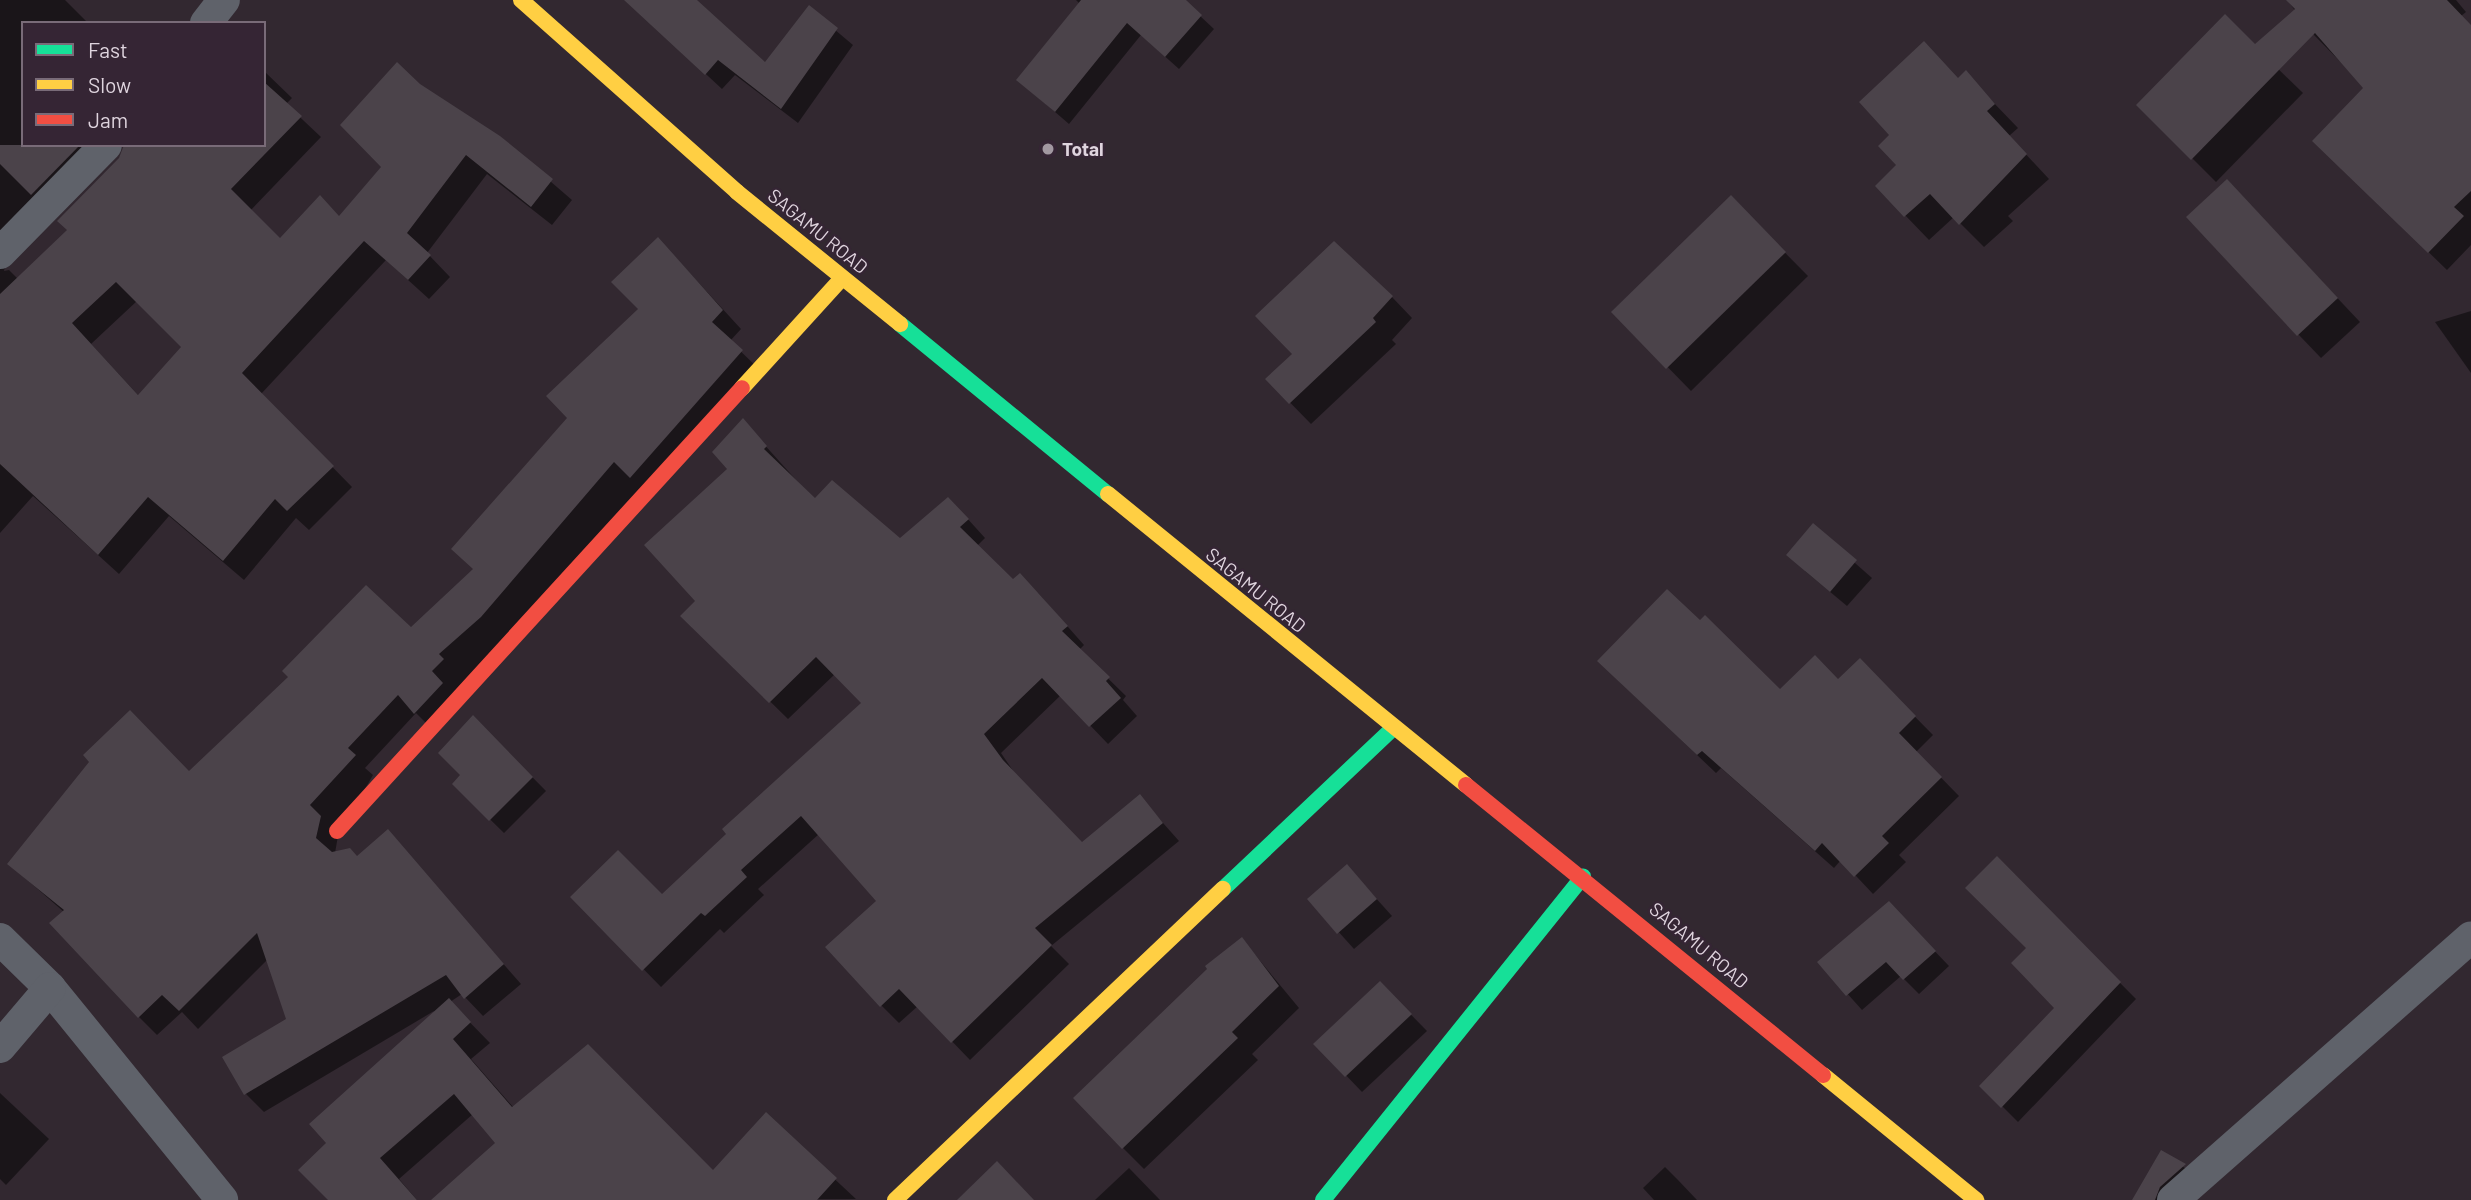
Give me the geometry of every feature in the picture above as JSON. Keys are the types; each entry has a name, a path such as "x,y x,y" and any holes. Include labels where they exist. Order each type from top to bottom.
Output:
{"main road":[{"name":"SAGAMU ROAD","path":"521,0 737,192 1393,728 1583,877 1976,1200"},
{"path":"337,831 842,278"},
{"path":"895,1200 1393,728"},
{"path":"1323,1200 1583,877"}],"street":[{"path":"208,21 224,0"},
{"path":"0,253 104,147"},
{"path":"2174,1200 2471,937"},
{"path":"0,939 50,988 222,1200"},
{"path":"0,1047 50,988"}],"building":[{"path":"624,0 697,0 765,62 809,5 838,28 781,109 718,60 705,75"},
{"path":"1081,0 1186,0 1202,15 1165,57 1127,23 1055,112 1016,80"},
{"path":"2286,0 2447,0 2471,25 2471,191 2454,207 2464,216 2428,253 2312,141 2363,88 2315,33 2191,160 2136,105 2225,14 2255,44 2295,9"},
{"path":"1924,41 1958,78 1966,70 1995,104 1987,111 2027,154 1959,225 1930,194 1904,217 1875,186 1896,165 1878,146 1889,135 1859,102"},
{"path":"397,62 420,84 500,136 553,179 531,207 466,155 407,233 431,255 408,280 364,241 242,373 334,466 287,511 275,499 223,561 148,497 98,555 0,464 0,294 67,230 57,221 119,158 123,147 266,147 266,84 302,116 231,189 280,238 320,195 339,216 381,167 340,125","holes":["116,282 181,347 138,395 72,323"]},
{"path":"0,145 78,147 31,195 0,164"},
{"path":"2227,179 2338,298 2297,336 2186,217"},
{"path":"1731,195 1786,252 1666,369 1611,312"},
{"path":"658,237 723,310 712,322 743,350 630,478 614,462 481,617 439,654 444,659 432,671 443,683 414,714 398,695 348,748 356,755 310,805 321,816 316,838 332,852 350,848 357,856 388,829 504,964 464,999 446,975 244,1095 222,1057 286,1019 257,933 179,1011 162,995 138,1018 49,923 64,910 7,864 89,762 83,755 130,710 189,771 288,677 282,671 366,585 411,627 473,569 451,549 567,418 546,396 638,309 611,282"},
{"path":"1334,241 1393,296 1373,318 1376,322 1289,404 1265,379 1292,354 1255,316"},
{"path":"743,418 767,446 764,449 815,498 832,480 900,538 948,497 969,519 960,527 1013,579 1020,573 1068,626 1062,631 1110,677 1106,681 1121,698 1089,727 1042,678 984,734 1003,760 1082,842 1140,794 1163,823 1035,928 1052,945 951,1043 899,989 880,1007 825,947 876,901 801,816 741,870 747,877 705,916 701,913 642,971 570,897 618,850 662,894 726,834 722,829 861,703 816,657 769,703 680,616 695,601 644,545 727,469 712,452"},
{"path":"1813,523 1857,560 1830,592 1786,555"},
{"path":"1667,589 1700,620 1705,615 1780,689 1815,655 1838,679 1860,658 1916,716 1899,733 1942,777 1882,836 1889,843 1854,877 1822,843 1815,851 1702,751 1697,755 1597,661"},
{"path":"473,715 533,777 489,821 452,784 460,775 438,753"},
{"path":"1997,856 2121,982 2001,1108 1979,1086 2054,1008 2011,963 2026,948 1965,888"},
{"path":"1347,864 1377,899 1337,934 1307,899"},
{"path":"1889,901 1936,951 1903,980 1886,962 1846,996 1817,962"},
{"path":"1242,937 1279,986 1232,1032 1238,1038 1122,1149 1073,1098 1207,969 1205,966"},
{"path":"1380,981 1412,1014 1345,1077 1313,1044"},
{"path":"449,998 471,1022 453,1039 512,1107 588,1044 713,1170 766,1112 837,1178 817,1200 431,1200 495,1143 454,1094 380,1158 417,1200 328,1200 298,1170 326,1143 309,1124"},
{"path":"2161,1150 2186,1164 2160,1187 2155,1200 2132,1200"},
{"path":"997,1161 1034,1200 957,1200"}],"traffic: fast":[{"path":"900,324 1108,494"},
{"path":"1223,889 1393,728"},
{"path":"1323,1200 1583,877"}],"traffic: slow":[{"path":"521,0 737,192 900,324"},
{"path":"742,388 842,278"},
{"path":"1108,494 1466,785"},
{"path":"895,1200 1223,889"},
{"path":"1823,1075 1976,1200"}],"traffic: jam":[{"path":"337,831 742,388"},
{"path":"1466,785 1823,1075"}],"place":[{"name":"Total","path":"1048,149"}]}
